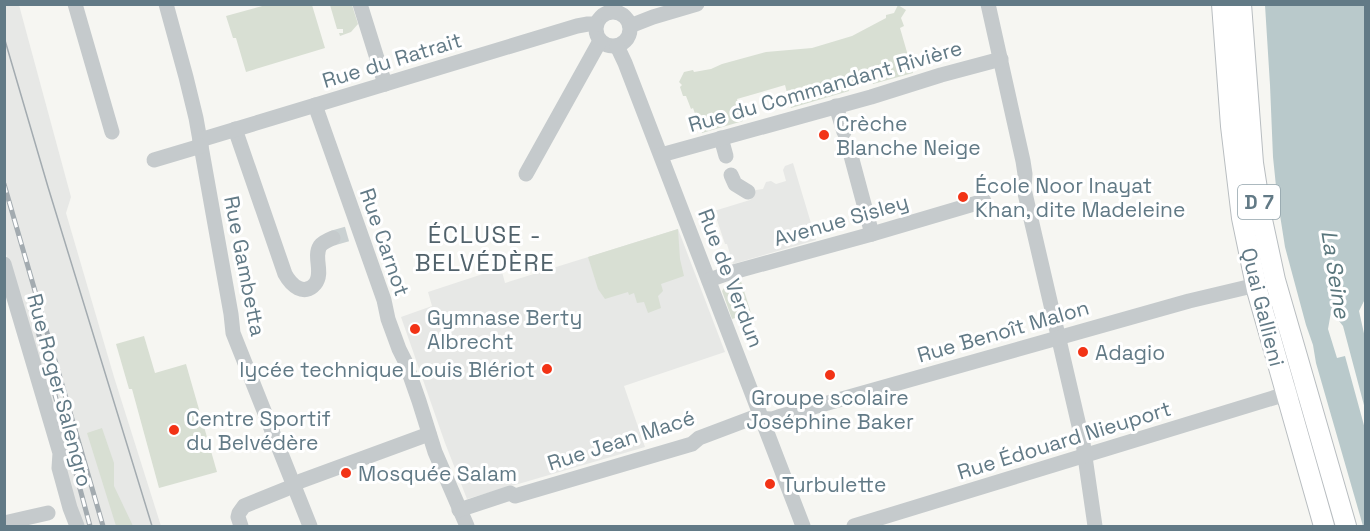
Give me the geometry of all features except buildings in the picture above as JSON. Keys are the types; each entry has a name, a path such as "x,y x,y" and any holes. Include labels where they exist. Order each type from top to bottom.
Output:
{"main road":[{"name":"Quai Gallieni","path":"1222,4 1231,126 1242,218 1257,290 1324,526"},
{"name":"Quai Gallieni","path":"1241,4 1253,163 1261,215 1275,280 1346,526"}],"street":[{"path":"75,4 112,132"},
{"name":"Rue Gambetta","path":"166,4 186,77 200,143 233,333 310,526"},
{"path":"360,4 385,84"},
{"path":"630,26 698,4"},
{"path":"988,4 1023,161 1024,189 1085,456 1095,526"},
{"path":"608,8 622,14 630,26 628,38 617,46 610,46 600,41 596,31 596,24 608,8"},
{"name":"Rue du Ratrait","path":"154,160 235,129 577,26 596,24"},
{"path":"526,174 600,41"},
{"name":"Rue de Verdun","path":"617,46 626,63 803,526"},
{"name":"Rue du Commandant Rivière","path":"661,155 1001,59"},
{"name":"Rue Carnot","path":"315,105 346,234 384,300 387,319 405,361 435,452 467,526"},
{"path":"836,106 844,132"},
{"path":"235,129 285,274 294,287 304,290 314,285 318,276 321,245 346,234"},
{"path":"721,138 726,156"},
{"path":"850,152 872,234"},
{"path":"731,175 735,184 748,192"},
{"name":"Avenue Sisley","path":"709,280 984,201"},
{"name":"Rue Roger Salengro","path":"4,264 60,453 59,468 77,526"},
{"name":"Rue Benoît Malon","path":"761,418 772,419 1179,304 1248,287 1257,290"},
{"name":"Quai Gallieni","path":"1286,394 1306,389"},
{"name":"Rue Édouard Nieuport","path":"854,526 1286,394"},
{"name":"Rue Jean Macé","path":"459,510 510,493 515,496 692,444 699,438 752,418 761,418"},
{"path":"240,520 244,506 429,434"},
{"path":"4,523 48,513"}],"shaded area":[{"path":"4,5 19,5 71,197 66,213 161,526 81,526 5,250"},
{"path":"266,5 312,5 325,48 246,72 236,38 233,38 226,16"},
{"path":"330,5 352,5 358,24 351,32 340,36 339,33 343,33 343,29 337,29"},
{"path":"898,5 906,10 901,18 904,26 900,28 913,73 873,84 866,75 855,75 856,81 847,84 849,91 791,108 785,85 737,99 743,121 702,133 693,108 691,109 680,87 682,85 679,82 684,72 711,69 766,52 812,48 852,36 886,18 886,15 894,13"},
{"path":"793,163 816,240 733,264 714,211 750,200 756,190 763,189 766,182 771,181 776,184 786,181 783,170 785,166"},
{"name":"lycée technique Louis Blériot","path":"678,229 725,352 624,386 645,447 467,499 401,317 432,306 428,292 501,268 505,283"},
{"path":"678,229 680,259 684,276 661,284 663,291 658,296 661,308 648,313 644,302 637,303 634,293 629,295 628,292 605,299 598,289 588,257"},
{"path":"740,278 751,313 732,319 722,291 728,282"},
{"name":"Centre Sportif du Belvédère","path":"144,336 155,373 186,364 217,472 159,488 132,389 129,389 116,344"},
{"path":"102,428 114,463 114,486 133,526 116,526 87,433"}],"water":[{"name":"La Seine","path":"1265,5 1365,5 1366,297 1359,311 1365,338 1365,409 1343,326 1332,312 1328,329 1337,358 1345,356 1365,429 1365,526 1363,526 1316,363 1285,247 1273,157"}],"tunnel":[{"path":"333,238 347,234"}],"tram line":[{"path":"4,37 152,526"}],"railway":[{"path":"4,184 103,526"},
{"path":"36,324 90,526"}],"place":[{"name":"Crèche Blanche Neige","path":"824,135"},
{"name":"École Noor Inayat Khan, dite Madeleine","path":"963,197"},
{"name":"Gymnase Berty Albrecht","path":"415,329"},
{"name":"Adagio","path":"1083,352"},
{"name":"lycée technique Louis Blériot","path":"547,369"},
{"name":"Groupe scolaire Joséphine Baker","path":"830,375"},
{"name":"Centre Sportif du Belvédère","path":"174,430"},
{"name":"Mosquée Salam","path":"346,473"},
{"name":"Turbulette","path":"770,484"}],"district":[{"name":"ÉCLUSE - BELVÉDÈRE","path":"485,248"}]}
